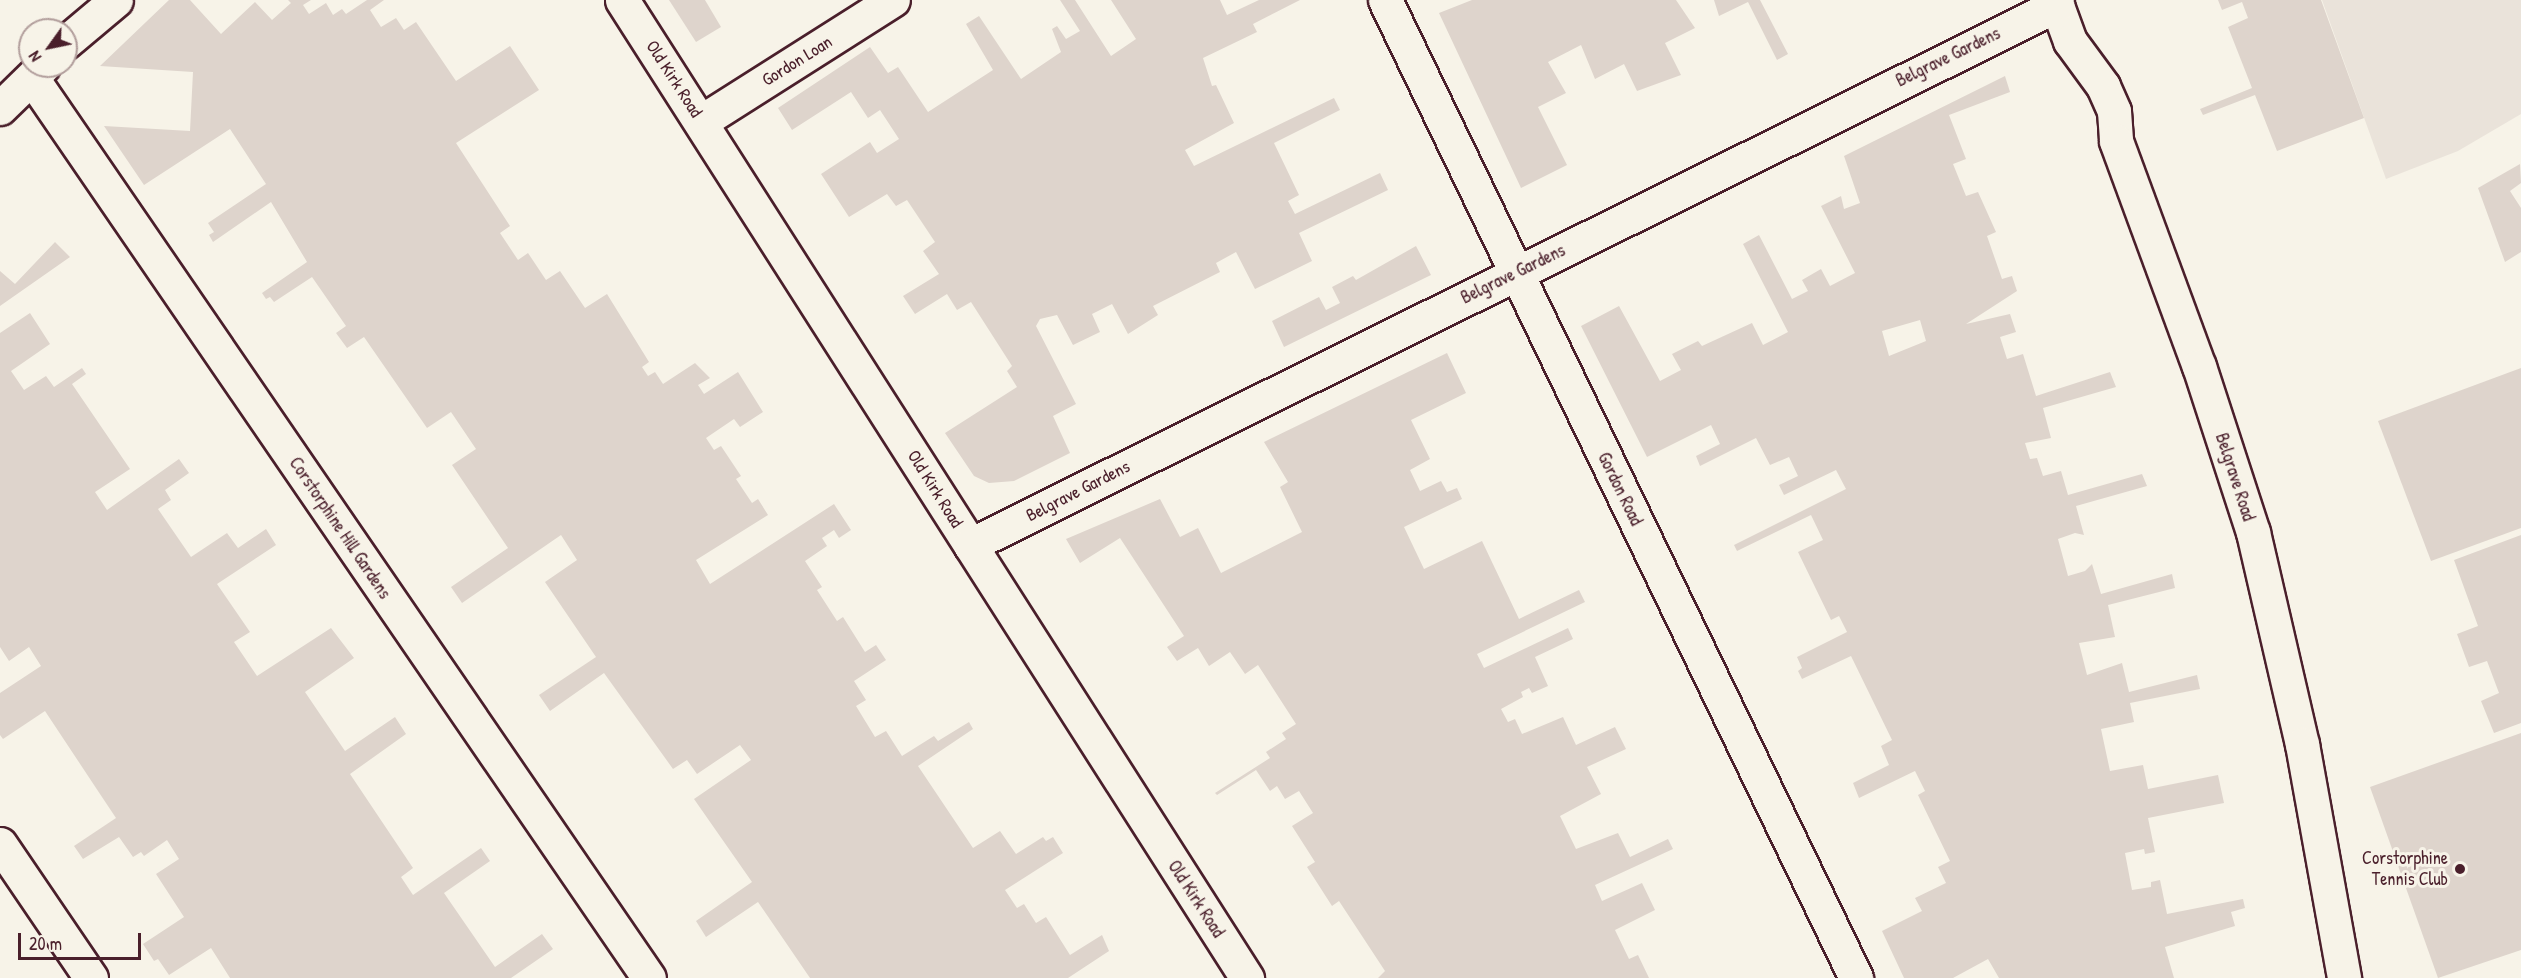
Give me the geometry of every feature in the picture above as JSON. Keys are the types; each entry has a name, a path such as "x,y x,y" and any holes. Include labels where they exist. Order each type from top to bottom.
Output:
{"street":[{"path":"78,32 116,0"},
{"name":"Old Kirk Road","path":"622,0 702,121 1247,978"},
{"name":"Gordon Loan","path":"702,121 893,0"},
{"name":"Gordon Road","path":"1385,0 1857,978"},
{"name":"Belgrave Gardens","path":"970,545 2056,3"},
{"name":"Belgrave Road","path":"2056,3 2070,41 2103,86 2114,111 2116,141 2199,366 2253,532 2302,744 2344,978"},
{"path":"0,108 32,78"},
{"name":"Corstorphine Hill Gardens","path":"42,78 649,978"},
{"path":"0,844 91,978"}],"shaded area":[{"path":"169,0 190,0 221,34 255,2 272,20 291,3 288,0 311,0 303,5 309,14 326,3 333,15 342,9 346,14 367,0 384,0 370,10 381,27 396,18 404,30 416,22 456,81 510,46 539,90 456,143 510,226 500,233 518,260 528,253 546,280 560,271 585,308 607,294 649,362 642,367 648,376 655,372 663,384 695,363 710,378 698,385 704,394 738,372 763,412 740,427 734,419 706,438 714,450 721,446 741,476 736,479 752,503 758,499 768,515 696,560 710,584 834,504 851,530 839,538 834,530 822,538 827,546 805,561 822,587 817,590 837,621 843,617 865,652 876,645 886,660 854,681 866,700 856,706 875,737 886,731 902,756 934,736 938,741 969,722 973,729 918,766 973,848 1000,831 1016,854 1043,837 1046,841 1053,837 1063,853 1005,890 1017,908 1024,904 1036,923 1046,917 1070,955 1102,935 1109,951 1068,978 810,978 758,902 706,937 696,921 752,882 694,799 751,760 740,745 697,774 687,760 673,769 604,673 550,711 539,695 596,657 545,582 577,560 561,535 462,603 451,587 508,548 452,465 476,449 451,412 427,428 364,337 347,348 336,333 346,326 312,277 274,302 270,297 266,299 262,293 307,262 271,202 213,242 209,235 214,232 208,223 266,184 230,129 144,185 104,126 190,131 193,72 100,66"},
{"path":"669,0 705,0 721,27 696,42"},
{"path":"1060,0 1075,0 1111,56 1136,39 1111,0 1220,0 1227,15 1259,0 1300,0 1253,24 1257,32 1203,58 1212,86 1216,85 1234,123 1185,150 1194,166 1334,98 1340,110 1274,143 1299,195 1288,201 1295,214 1380,173 1388,190 1299,233 1312,261 1255,289 1236,252 1216,263 1220,272 1153,306 1158,315 1128,334 1112,304 1092,314 1100,332 1073,345 1057,315 1040,319 1036,326 1076,404 1053,416 1070,453 1014,481 989,483 974,476 945,433 1017,387 1007,371 1012,366 971,302 957,310 947,294 915,314 903,296 939,274 923,251 935,242 907,200 896,206 887,194 849,217 821,174 870,142 877,153 899,139 880,110 868,118 851,92 792,130 778,108 870,47 888,73 898,67 928,112 993,70 966,24 979,16 1021,79 1061,52 1052,29 1057,26 1066,39 1080,31"},
{"path":"1472,0 1676,0 1695,28 1665,43 1681,75 1637,91 1624,64 1595,79 1581,45 1548,62 1566,93 1538,107 1567,165 1521,188 1439,13"},
{"path":"1714,0 1760,0 1788,54 1777,60 1748,2 1719,16"},
{"path":"2218,0 2321,0 2364,118 2277,151 2255,95 2203,115 2200,109 2252,88 2228,27 2248,18 2242,2 2222,10"},
{"path":"2322,0 2521,0 2521,114 2458,151 2386,179"},
{"path":"2005,76 2010,92 1949,115 1966,159 1953,164 1966,196 1978,192 1996,232 1987,236 2002,279 2012,276 2017,291 1966,324 2010,314 2016,332 2000,337 2007,359 2023,354 2036,396 2110,372 2116,387 2043,408 2051,438 2025,443 2030,459 2037,458 2043,476 2061,471 2068,495 2142,474 2147,486 2076,506 2084,535 2075,533 2058,539 2068,576 2085,571 2092,564 2101,594 2172,574 2175,588 2108,605 2115,637 2079,643 2087,675 2122,663 2129,692 2197,675 2200,689 2130,703 2134,722 2101,729 2110,771 2143,765 2148,789 2218,775 2224,803 2148,818 2155,852 2145,854 2144,849 2125,853 2132,890 2151,887 2151,882 2160,880 2167,914 2243,899 2245,908 2231,912 2235,926 2165,947 2174,978 1999,978 1988,959 1953,978 1904,978 1882,931 1922,911 1915,898 1946,883 1938,867 1950,861 1918,795 1925,791 1915,771 1859,798 1853,783 1889,765 1881,746 1892,740 1851,656 1802,679 1798,671 1802,668 1797,657 1847,632 1839,616 1831,620 1798,552 1823,540 1811,515 1737,551 1734,545 1846,489 1836,470 1784,495 1779,485 1798,476 1789,457 1770,465 1756,438 1700,466 1696,456 1720,444 1711,425 1647,457 1581,326 1619,306 1660,381 1681,370 1672,354 1698,341 1702,346 1752,323 1763,345 1788,332 1743,244 1759,235 1792,299 1808,291 1802,280 1821,269 1830,286 1855,273 1821,206 1841,196 1844,209 1860,203 1844,156","holes":["1920,320 1926,341 1889,356 1882,331"]},
{"path":"2520,164 2521,183 2510,191 2521,208 2521,252 2505,262 2478,188"},
{"path":"55,242 70,257 0,306 0,271 15,284"},
{"path":"1416,246 1431,275 1284,347 1272,321 1319,297 1326,310 1340,303 1332,287 1353,276 1356,280"},
{"path":"30,313 50,344 11,371 24,390 46,376 54,387 82,368 86,374 72,384 130,469 95,492 107,510 179,459 189,473 165,490 171,500 158,509 191,557 227,533 238,548 266,529 276,545 217,584 250,632 234,642 257,676 331,628 354,658 305,692 345,751 395,717 406,734 350,774 413,868 401,877 413,895 481,848 490,861 444,893 495,967 542,934 553,949 511,978 230,978 211,948 169,975 158,959 154,961 143,944 184,917 156,874 179,859 167,840 144,856 141,852 133,857 119,837 83,859 74,846 116,818 45,711 3,739 0,735 0,693 41,666 29,647 9,661 0,647 0,333"},
{"path":"1447,353 1466,393 1411,420 1430,459 1410,470 1420,491 1441,481 1447,492 1457,488 1462,499 1404,527 1424,569 1482,541 1519,619 1579,590 1585,602 1477,654 1484,668 1568,628 1573,639 1535,657 1548,686 1532,693 1529,688 1521,692 1523,697 1501,709 1508,722 1515,719 1522,734 1563,717 1576,745 1615,727 1626,749 1587,767 1601,794 1560,816 1576,849 1618,833 1630,857 1668,839 1673,849 1595,885 1602,901 1642,883 1655,910 1615,930 1629,959 1638,955 1649,978 1378,978 1385,971 1339,901 1332,906 1307,867 1315,862 1292,826 1313,813 1299,791 1285,799 1277,786 1270,791 1256,770 1217,795 1215,793 1270,758 1266,752 1286,739 1282,733 1296,724 1258,665 1245,674 1230,652 1209,666 1198,648 1177,661 1167,647 1184,636 1120,538 1080,563 1066,539 1160,499 1180,537 1198,528 1221,573 1302,532 1280,487 1288,482 1264,442"},
{"path":"2521,368 2521,528 2431,561 2378,421"},
{"path":"2521,535 2521,723 2494,733 2481,701 2499,693 2487,661 2469,667 2457,634 2478,626 2454,560"},
{"name":"Corstorphine Tennis Club","path":"2521,733 2521,950 2438,978 2370,787"}],"place":[{"name":"Corstorphine Tennis Club","path":"2460,869"}]}
